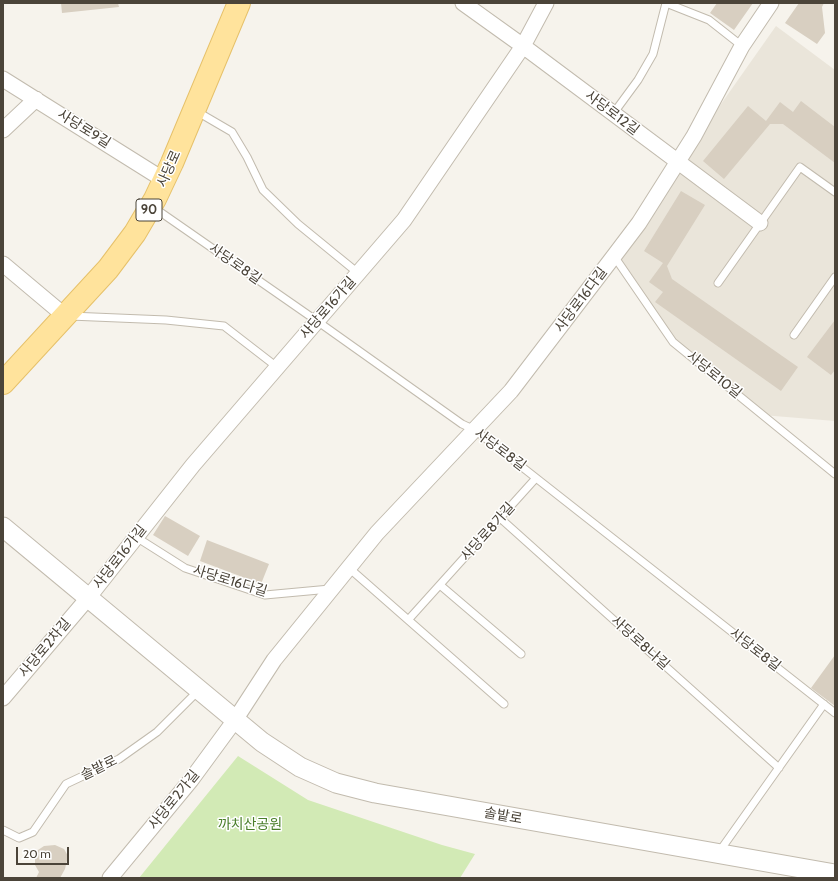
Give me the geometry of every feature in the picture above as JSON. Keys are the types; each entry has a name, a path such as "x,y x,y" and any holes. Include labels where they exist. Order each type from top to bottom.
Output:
{"main road":[{"name":"사당로","path":"3,383 108,268 135,233 164,180 240,3"}],"street":[{"name":"사당로12길","path":"463,3 760,223"},
{"name":"사당로16가길","path":"88,598 193,465 404,220 523,46 546,3"},
{"name":"사당로16다길","path":"235,720 274,660 332,588 377,533 512,391 639,223 694,136 742,46 771,3"},
{"name":"사당로9길","path":"3,78 164,180"},
{"path":"3,130 36,99"},
{"path":"3,264 65,316"},
{"name":"솔밭로","path":"3,527 262,742 300,767 336,783 375,793 835,874"},
{"name":"사당로2차길","path":"3,698 88,598"},
{"name":"사당로2가길","path":"110,878 191,780 235,720"}],"lane":[{"path":"613,114 638,80 653,54 666,3 709,20 742,46"},
{"path":"195,110 232,132 247,156 263,190 298,224 358,273"},
{"path":"718,283 800,167 835,192"},
{"name":"사당로8길","path":"151,206 462,424 475,430 835,713"},
{"name":"사당로10길","path":"614,256 673,342 835,474"},
{"path":"794,335 835,277"},
{"path":"65,316 166,320 224,326 277,367"},
{"name":"사당로8가길","path":"409,620 536,478"},
{"name":"사당로8나길","path":"500,518 779,768"},
{"name":"사당로16다길","path":"136,537 185,568 265,595 332,588"},
{"path":"349,568 504,704"},
{"path":"440,585 521,654"},
{"name":"솔밭로","path":"3,830 19,838 33,832 66,784 119,759 157,732 199,690"},
{"path":"718,854 824,704"}],"shaded area":[{"path":"776,26 835,70 835,421 762,415 673,342 614,256"}],"green space":[{"name":"까치산공원","path":"238,756 308,800 442,845 475,854 460,878 139,878"}],"building":[{"path":"61,3 118,3 119,7 62,13"},
{"path":"717,3 753,3 734,30 710,13"},
{"path":"799,3 824,3 822,7 825,33 817,44 785,23"},
{"path":"801,101 835,127 835,163 783,124 770,124 724,179 703,161 748,106 766,121 780,102 793,112"},
{"path":"681,191 705,205 667,266 672,279 798,367 781,391 655,302 663,292 649,282 663,263 644,251"},
{"path":"835,320 835,370 831,375 807,357"},
{"path":"165,516 200,536 188,556 153,535"},
{"path":"207,540 269,564 261,584 200,561"},
{"path":"835,655 835,706 811,688"},
{"path":"55,845 64,849 68,856 65,869 60,878 36,878 39,872 35,865 35,857 38,850 44,846"}]}
